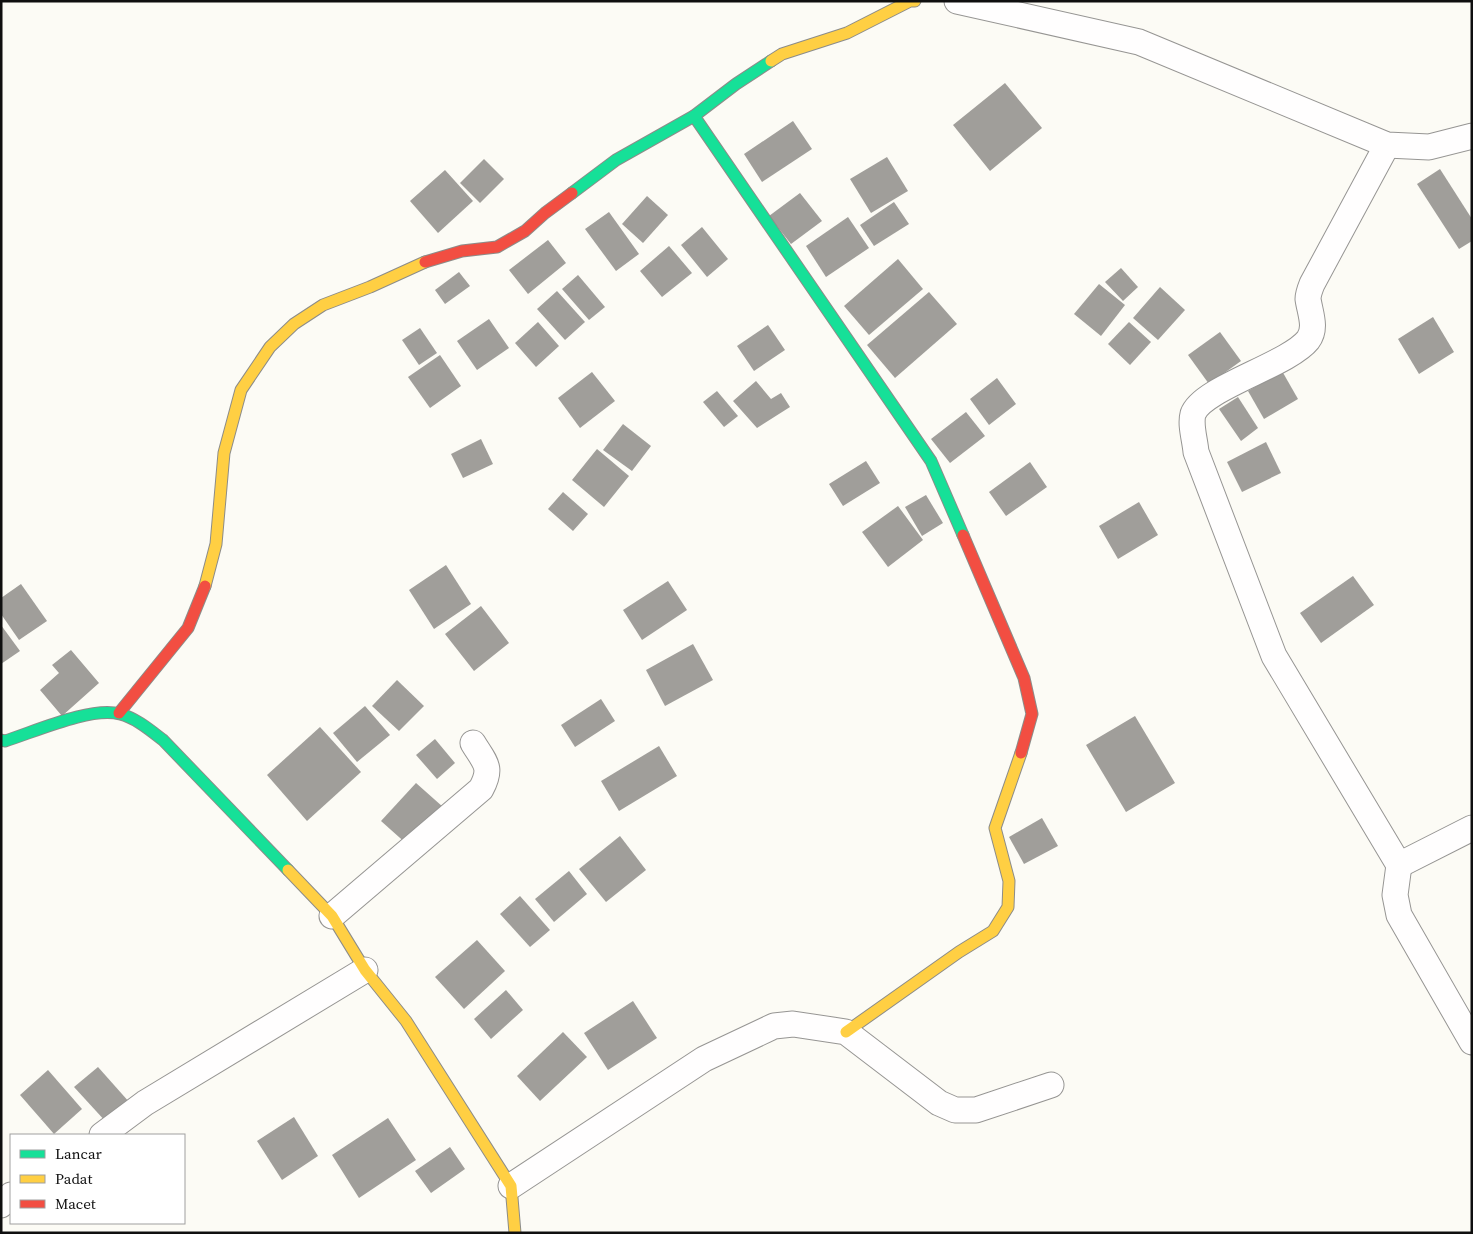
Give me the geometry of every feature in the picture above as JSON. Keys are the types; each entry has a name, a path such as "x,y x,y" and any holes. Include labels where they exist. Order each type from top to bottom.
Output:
{"street":[{"path":"119,713 188,628 206,588 216,544 224,453 241,390 270,347 294,324 323,305 370,287 429,260 462,251 498,247 525,231 545,213 616,160 694,116 736,84 782,54 847,33 915,1"},
{"path":"957,1 1139,42 1387,145 1429,147 1472,136"},
{"path":"694,116 931,461 1024,678 1032,714 995,828 1009,881 1008,907 993,931 959,952 846,1032"},
{"path":"1387,145 1312,284 1308,297 1313,326 1309,339 1294,352 1206,398 1194,412 1192,423 1196,452 1274,656 1399,865 1395,895 1399,915 1472,1042"},
{"path":"3,745 92,714 119,713 143,724 163,740 332,916 365,970 406,1020 510,1186 515,1233"},
{"path":"332,916 481,789 488,774 487,767 473,743"},
{"path":"1399,865 1472,828"},
{"path":"103,1134 145,1103 365,970"},
{"path":"510,1186 704,1059 774,1026 793,1024 846,1032 939,1103 955,1110 976,1110 1051,1086"},
{"path":"1,1205 10,1196"}],"building":[{"path":"1005,83 1042,128 990,171 953,125"},
{"path":"793,121 812,149 762,182 744,154"},
{"path":"887,157 908,191 871,213 850,179"},
{"path":"484,159 504,179 480,203 460,183"},
{"path":"1440,169 1472,219 1472,241 1459,249 1417,184"},
{"path":"445,170 473,201 438,233 410,201"},
{"path":"800,193 822,221 791,244 769,216"},
{"path":"647,196 668,215 643,243 622,224"},
{"path":"894,202 909,224 874,246 860,225"},
{"path":"609,212 639,254 616,271 585,229"},
{"path":"848,217 869,248 826,277 806,246"},
{"path":"702,227 728,259 707,277 681,245"},
{"path":"548,240 566,263 528,294 509,270"},
{"path":"669,246 692,273 662,297 640,271"},
{"path":"898,259 923,289 869,335 844,306"},
{"path":"1121,268 1138,287 1123,301 1105,282"},
{"path":"459,272 470,286 445,304 435,290"},
{"path":"578,275 605,307 589,320 562,289"},
{"path":"1099,284 1125,305 1101,336 1074,314"},
{"path":"1160,287 1185,310 1158,340 1133,318"},
{"path":"557,291 585,322 565,340 537,309"},
{"path":"929,292 957,324 895,378 867,345"},
{"path":"1433,317 1454,352 1419,374 1398,339"},
{"path":"489,319 509,348 477,370 457,341"},
{"path":"538,322 559,346 536,367 515,343"},
{"path":"1129,322 1151,342 1130,365 1108,344"},
{"path":"768,325 785,350 754,371 737,346"},
{"path":"420,328 437,353 419,365 402,340"},
{"path":"1220,332 1241,361 1209,384 1188,355"},
{"path":"440,355 461,386 430,408 408,377"},
{"path":"1282,371 1298,399 1264,419 1248,391"},
{"path":"592,372 615,401 580,428 558,398"},
{"path":"997,378 1016,404 989,425 970,399"},
{"path":"756,381 771,399 781,393 790,407 757,428 733,401"},
{"path":"717,391 738,416 724,427 703,402"},
{"path":"1238,397 1258,428 1241,441 1219,409"},
{"path":"966,412 985,436 950,463 931,439"},
{"path":"623,424 651,446 632,471 603,450"},
{"path":"481,439 493,464 463,478 451,454"},
{"path":"1266,442 1281,473 1242,492 1227,462"},
{"path":"597,449 629,476 604,507 572,480"},
{"path":"866,461 880,483 843,506 829,484"},
{"path":"1030,462 1047,487 1006,516 989,492"},
{"path":"563,492 588,514 573,531 548,509"},
{"path":"926,495 943,523 922,536 905,507"},
{"path":"1139,502 1158,535 1118,559 1099,526"},
{"path":"898,506 923,540 888,567 862,532"},
{"path":"446,565 471,604 434,629 409,590"},
{"path":"1353,576 1374,605 1321,643 1300,613"},
{"path":"668,581 687,610 642,640 623,610"},
{"path":"21,584 47,621 19,640 1,614 1,598"},
{"path":"481,606 509,643 474,671 445,634"},
{"path":"1,625 20,651 1,664"},
{"path":"693,644 713,680 665,706 646,670"},
{"path":"71,650 99,683 62,716 40,690 59,673 52,665"},
{"path":"397,680 424,706 399,731 372,706"},
{"path":"601,699 615,721 575,747 561,725"},
{"path":"365,706 390,735 357,762 333,733"},
{"path":"1135,716 1175,783 1126,812 1086,745"},
{"path":"320,727 361,772 307,821 267,775"},
{"path":"435,739 455,763 437,779 416,755"},
{"path":"659,746 677,776 619,811 601,781"},
{"path":"416,783 443,807 409,846 381,821"},
{"path":"1042,818 1058,846 1024,864 1009,837"},
{"path":"620,836 646,870 606,902 579,869"},
{"path":"569,871 587,894 554,922 535,899"},
{"path":"520,896 550,930 530,947 500,914"},
{"path":"477,940 505,971 464,1009 435,977"},
{"path":"506,990 523,1010 491,1039 474,1019"},
{"path":"633,1001 657,1038 608,1070 584,1033"},
{"path":"563,1032 587,1057 540,1101 517,1076"},
{"path":"98,1067 130,1103 107,1123 74,1087"},
{"path":"48,1070 82,1109 54,1134 20,1095"},
{"path":"294,1117 318,1156 282,1180 257,1141"},
{"path":"388,1118 416,1160 359,1198 332,1155"},
{"path":"450,1147 465,1169 431,1193 415,1171"}],"traffic: fast":[{"path":"572,193 616,160 694,116 736,84 771,61"},
{"path":"694,116 931,461 963,535"},
{"path":"1,740 5,741 62,721 94,714 108,712 132,718 163,740 288,870"}],"traffic: slow":[{"path":"771,61 782,54 847,33 910,1 915,1"},
{"path":"205,586 216,544 224,453 241,390 270,347 294,324 323,305 370,287 425,262"},
{"path":"846,1032 959,952 993,931 1008,907 1009,881 995,828 1021,753"},
{"path":"288,870 332,916 365,970 406,1021 511,1186 515,1233"}],"traffic: jam":[{"path":"425,262 462,251 497,247 525,231 572,193"},
{"path":"963,535 1024,678 1032,714 1021,753"},
{"path":"119,713 188,628 205,586"}]}
